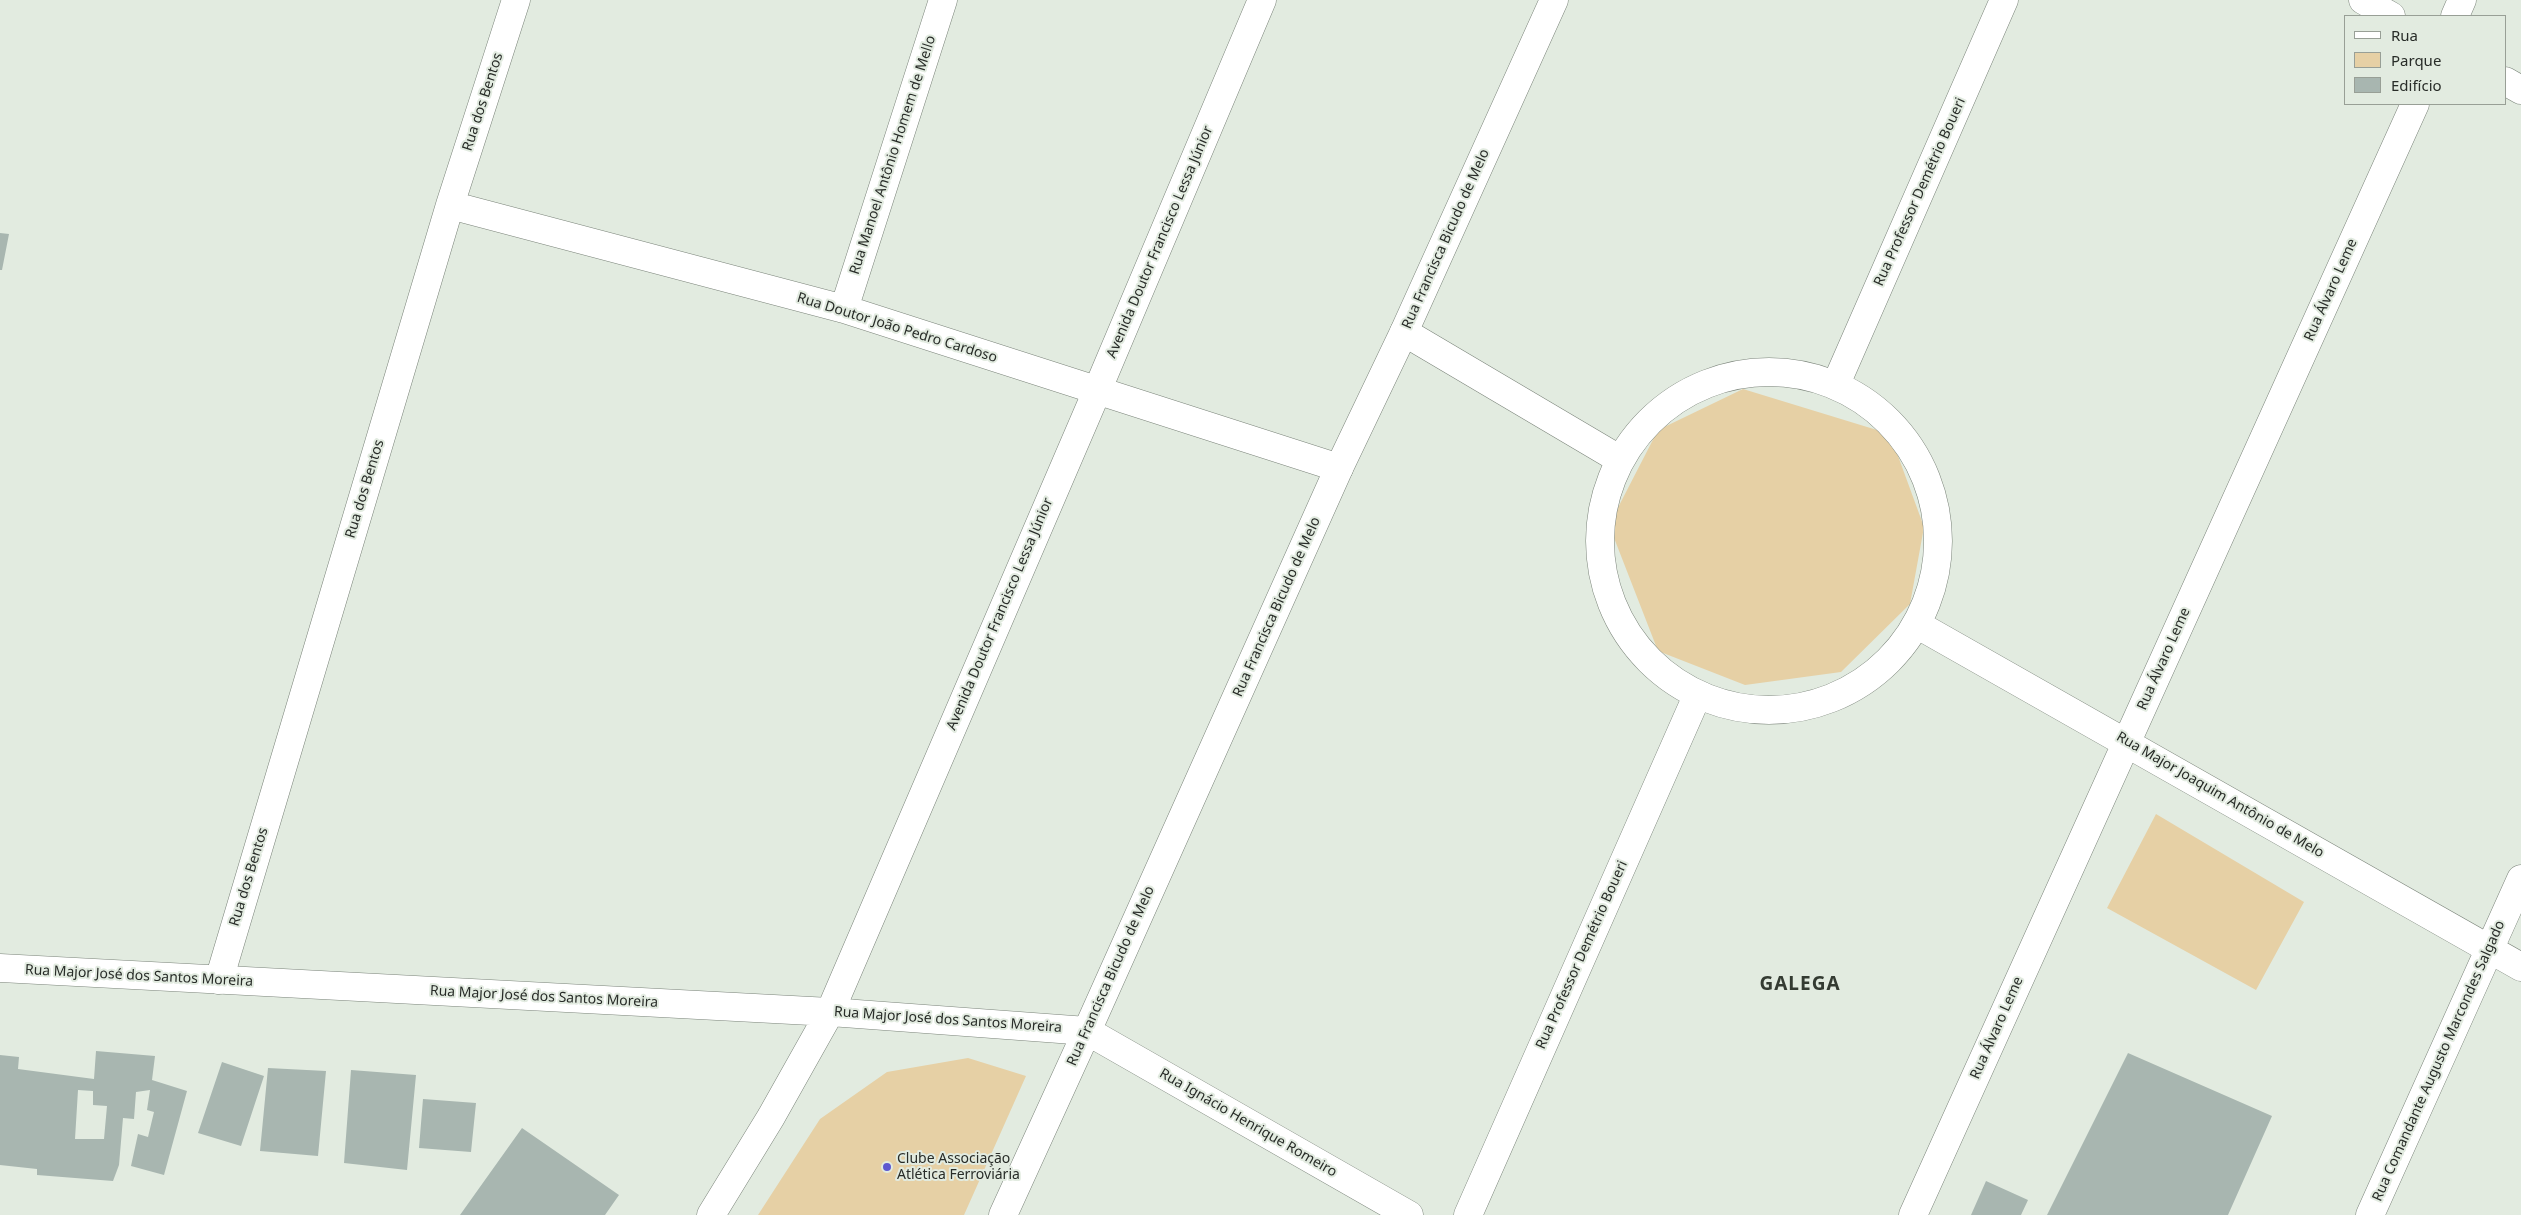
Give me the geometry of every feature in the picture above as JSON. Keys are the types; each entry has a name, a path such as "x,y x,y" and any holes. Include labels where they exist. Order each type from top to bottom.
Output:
{"street":[{"name":"Rua dos Bentos","path":"219,980 450,205 516,0"},
{"name":"Rua Manoel Antônio Homem de Mello","path":"844,309 943,0"},
{"name":"Avenida Doutor Francisco Lessa Júnior","path":"711,1215 771,1117 830,1012 1097,391 1262,0"},
{"name":"Rua Francisca Bicudo de Melo","path":"1003,1215 1339,468 1404,332 1554,0"},
{"name":"Rua Professor Demétrio Boueri","path":"1836,384 2004,0"},
{"path":"2363,0 2389,15"},
{"path":"2455,15 2462,0"},
{"path":"2506,82 2521,90"},
{"name":"Rua Álvaro Leme","path":"1913,1215 2415,105"},
{"name":"Rua Doutor João Pedro Cardoso","path":"450,205 844,309 1339,468"},
{"path":"1404,332 1619,459"},
{"path":"1775,371 1836,384 1895,426 1931,486 1940,557 1918,625 1878,673 1822,704 1758,712 1697,696 1641,655 1606,595 1598,525 1619,459 1658,411 1713,380 1775,371"},
{"name":"Rua Major Joaquim Antônio de Melo","path":"1918,625 2127,741 2521,967"},
{"name":"Rua Professor Demétrio Boueri","path":"1468,1215 1697,696"},
{"name":"Rua Comandante Augusto Marcondes Salgado","path":"2370,1215 2521,879"},
{"name":"Rua Major José dos Santos Moreira","path":"0,968 830,1012 1087,1031"},
{"name":"Rua Ignácio Henrique Romeiro","path":"1087,1031 1410,1215"}],"green space":[{"path":"1743,389 1890,434 1924,527 1910,604 1841,672 1745,685 1658,651 1609,525 1658,430"},
{"path":"2156,814 2304,902 2256,990 2107,908"},
{"name":"Clube Associação Atlética Ferroviária","path":"968,1058 1026,1076 964,1215 758,1215 820,1119 887,1072"}],"building":[{"path":"0,233 9,234 2,270 0,270"},
{"path":"96,1051 155,1056 152,1080 187,1091 164,1175 131,1166 138,1134 148,1137 154,1112 147,1110 150,1090 136,1092 134,1119 123,1118 119,1165 113,1181 37,1175 37,1169 0,1165 0,1055 19,1057 18,1069 94,1079","holes":["78,1090 93,1091 93,1105 107,1106 104,1139 75,1139"]},
{"path":"2128,1053 2272,1116 2228,1215 2047,1215"},
{"path":"222,1062 264,1076 241,1146 198,1133"},
{"path":"268,1068 326,1071 318,1156 260,1151"},
{"path":"351,1070 416,1075 407,1170 344,1163"},
{"path":"423,1099 476,1103 471,1152 419,1148"},
{"path":"522,1128 619,1195 605,1215 460,1215"},
{"path":"1986,1181 2028,1200 2021,1215 1971,1215"}],"place":[{"name":"Clube Associação Atlética Ferroviária","path":"887,1167"}],"district":[{"name":"GALEGA","path":"1800,985"}]}
